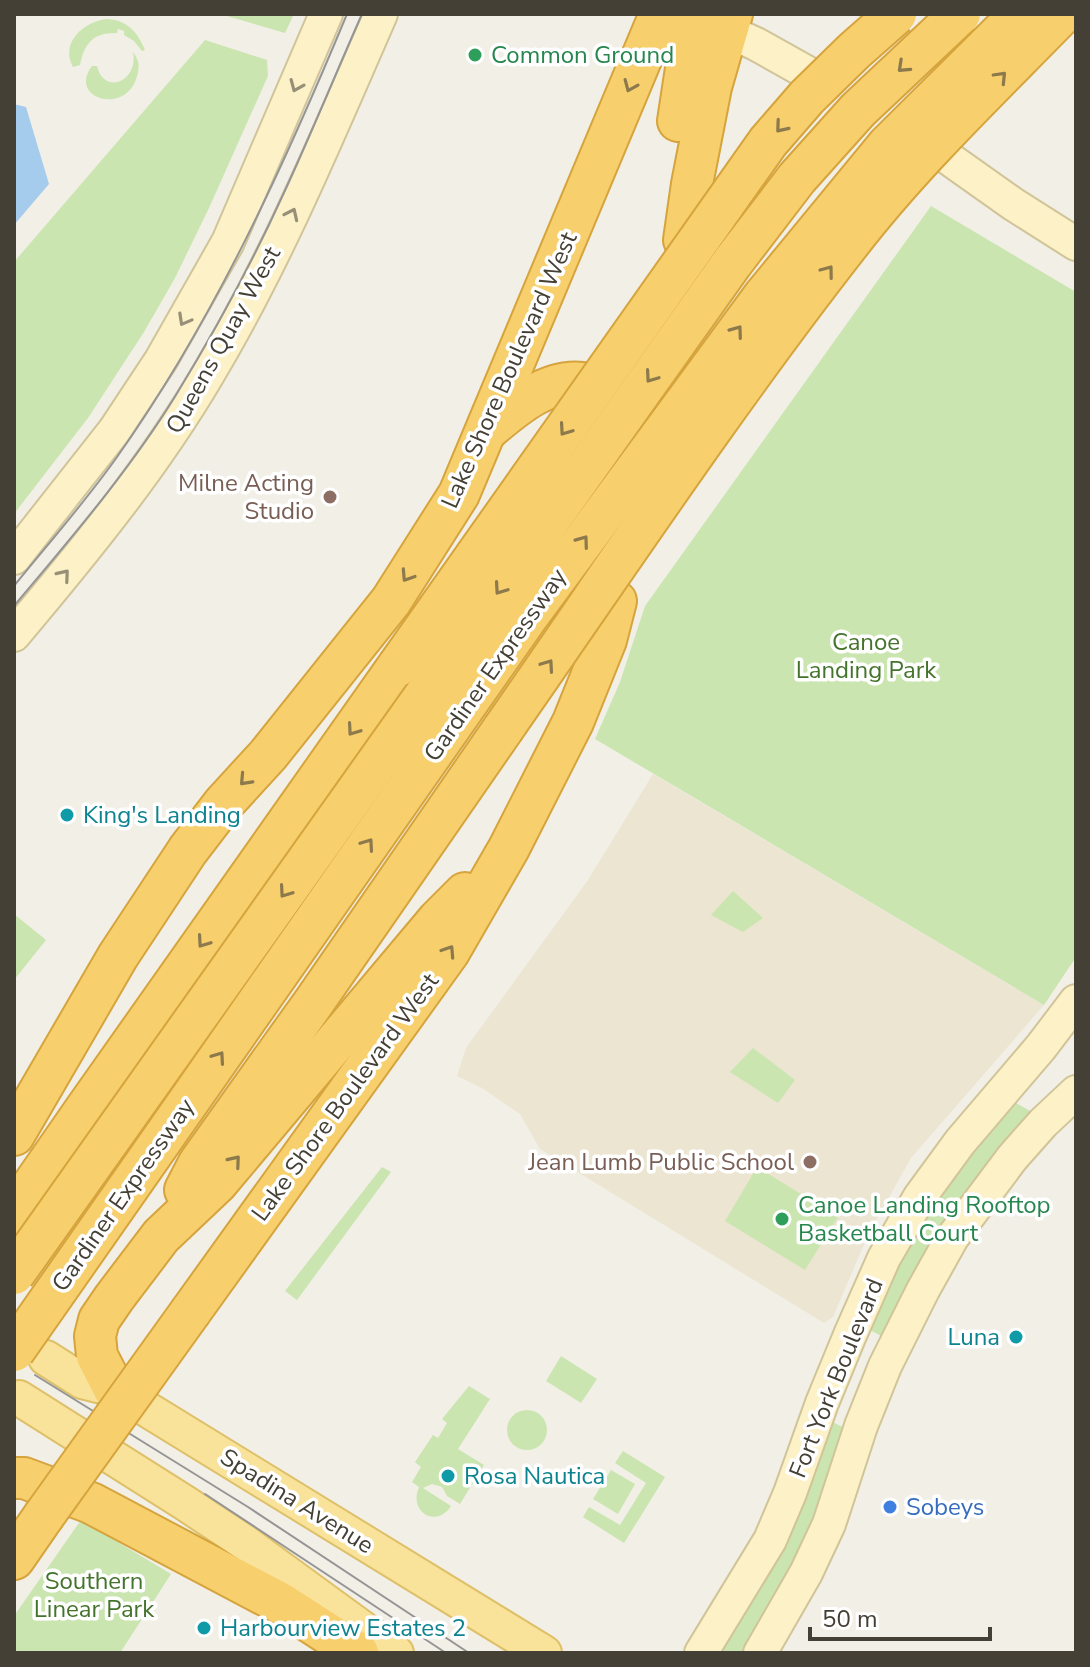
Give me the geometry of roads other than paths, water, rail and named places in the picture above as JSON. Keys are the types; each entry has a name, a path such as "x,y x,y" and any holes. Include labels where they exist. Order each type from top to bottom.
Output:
{"highway":[{"path":"14,1218 28,1192 87,1107 768,142 807,97 896,14"},
{"name":"Gardiner Expressway","path":"14,1274 732,263 797,178 858,110 960,14"},
{"name":"Gardiner Expressway","path":"30,1355 526,619 763,297 888,145 1020,14"},
{"path":"161,1236 199,1163 722,416 849,243 923,157 1062,14"},
{"path":"684,240 711,87 701,18"},
{"name":"Lake Shore Boulevard West","path":"14,1135 118,956 188,850 391,601 459,494 485,432 701,18"},
{"path":"485,432 514,407 552,386 583,383"},
{"name":"Lake Shore Boulevard West","path":"14,1559 28,1528 191,1311 449,952 509,848 573,722 606,640 616,601"},
{"path":"114,1389 97,1356 95,1336 99,1320 114,1298 161,1236 217,1183 438,920 509,848"},
{"path":"14,1478 24,1478 91,1503 282,1604 358,1653"}],"main road":[{"name":"Spadina Avenue","path":"30,1355 82,1381 114,1389 544,1653"},
{"path":"19,1398 197,1510 396,1653"}],"street":[{"name":"Queens Quay West","path":"14,558 114,431 161,360 228,242 326,14"},
{"name":"Queens Quay West","path":"14,635 75,563 162,448 206,378 250,302 291,218 381,14"},
{"path":"701,18 815,77"},
{"path":"941,153 1076,244"},
{"name":"Fort York Boulevard","path":"701,1653 770,1540 837,1365 884,1258 912,1210 960,1142 1076,1001"},
{"name":"Fort York Boulevard","path":"760,1653 824,1536 880,1377 952,1238 1012,1158 1076,1092"}],"water":[{"path":"14,104 26,107 49,184 14,225"}],"tram line":[{"path":"14,586 105,473 185,352 272,186 347,14"},
{"path":"14,606 120,477 190,371 232,298 270,222 362,14"},
{"path":"35,1375 248,1507 469,1653"},
{"path":"205,1494 446,1653"}],"place":[{"name":"Common Ground","path":"475,55"},
{"name":"Milne Acting Studio","path":"330,497"},
{"name":"King's Landing","path":"67,815"},
{"name":"Jean Lumb Public School","path":"810,1162"},
{"name":"Canoe Landing Rooftop Basketball Court","path":"782,1219"},
{"name":"Luna","path":"1016,1337"},
{"name":"Rosa Nautica","path":"448,1476"},
{"name":"Sobeys","path":"890,1507"},
{"name":"Harbourview Estates 2","path":"204,1628"}],"park label":[{"name":"Canoe Landing Park","path":"866,656"},
{"name":"Southern Linear Park","path":"94,1595"}]}
